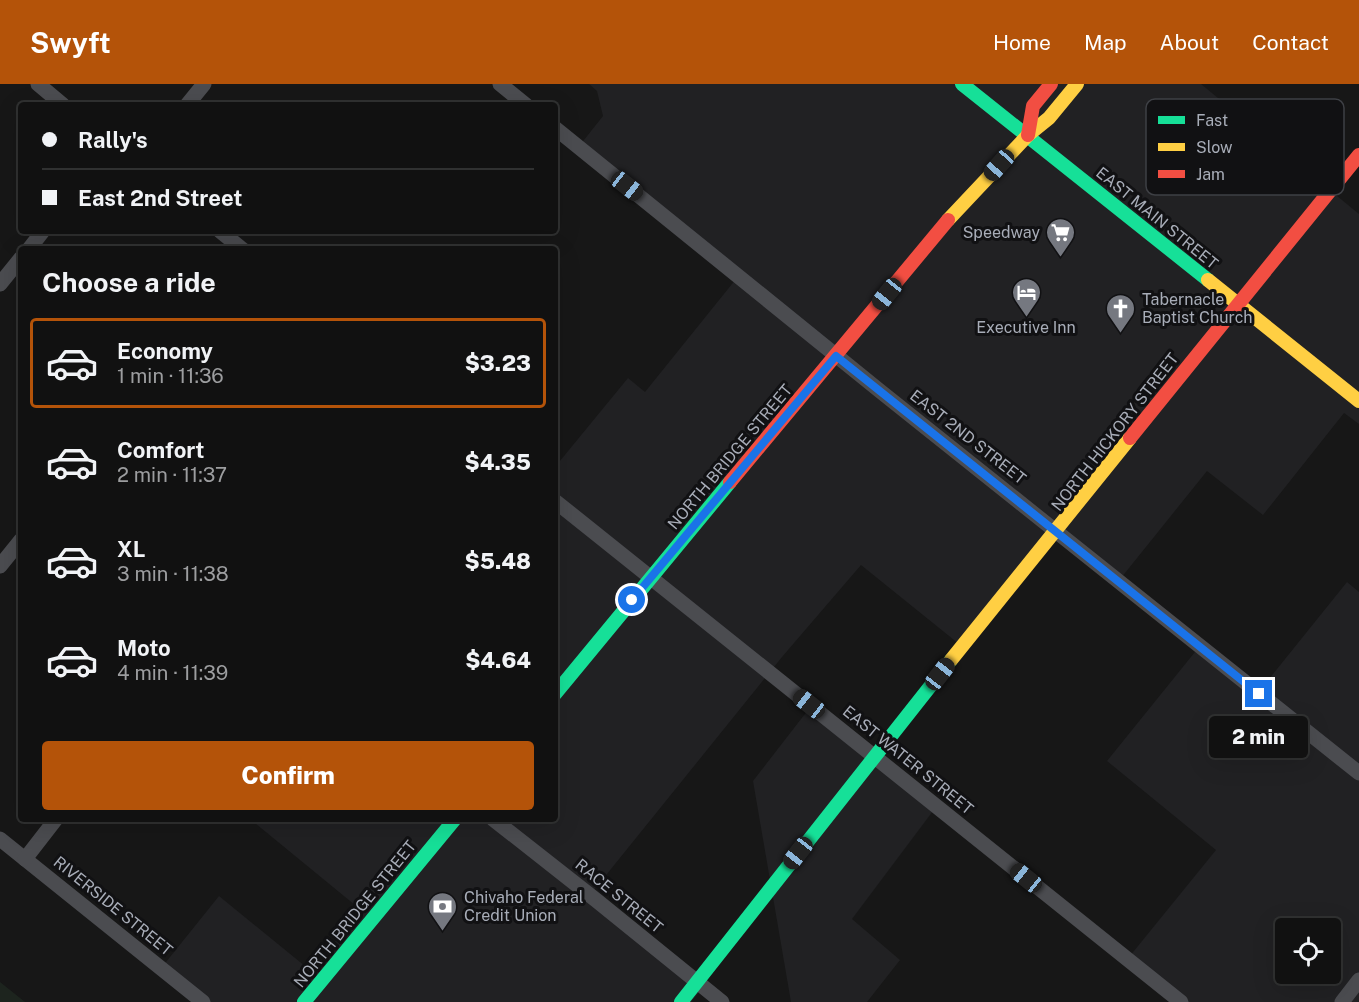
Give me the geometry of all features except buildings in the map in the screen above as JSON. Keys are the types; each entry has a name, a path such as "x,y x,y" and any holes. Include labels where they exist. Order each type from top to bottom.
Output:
{"main road":[{"name":"EAST MAIN STREET","path":"962,84 1359,401"},
{"path":"1028,135 1034,106 1052,84"},
{"name":"NORTH BRIDGE STREET","path":"558,690 937,232 1028,135 1049,118 1077,84"},
{"name":"NORTH HICKORY STREET","path":"1344,173 1359,155"},
{"name":"NORTH HICKORY STREET","path":"681,1002 874,755 1327,195"},
{"name":"NORTH BRIDGE STREET","path":"304,1002 453,822"}],"street":[{"path":"38,84 59,102"},
{"path":"189,102 204,84"},
{"path":"504,85 523,102"},
{"name":"EAST 2ND STREET","path":"558,130 836,356 1359,773"},
{"path":"31,246 41,234"},
{"path":"224,234 238,246"},
{"path":"0,284 18,262"},
{"name":"EAST WATER STREET","path":"558,503 1181,1002"},
{"path":"0,566 18,544"},
{"path":"25,859 55,822"},
{"name":"RACE STREET","path":"497,822 722,1002"},
{"name":"RIVERSIDE STREET","path":"0,839 203,1002"},
{"path":"1342,1002 1359,980"}],"shaded area":[{"path":"589,84 1201,84 1219,99 1146,99 1146,195 1336,195 1359,214 1359,424 1344,413 1263,515 1207,471 1121,578 1055,525 959,644 861,565 782,657 586,900 700,991 691,1002 194,1002 158,972 219,896 311,971 361,910 254,822 558,822 558,463 628,378 645,392 736,279 576,150 603,116 597,91"},
{"path":"1347,582 1359,592 1359,1002 1175,1002 1125,962 1216,850 1107,761 1203,642 1261,689"},
{"path":"808,710 933,811 852,919 900,960 867,1002 791,1002 753,781"},
{"path":"0,982 25,1002 0,1002"}],"traffic: fast":[{"path":"962,84 1208,280"},
{"path":"558,690 730,482"},
{"path":"681,1002 951,660"},
{"path":"304,1002 453,822"}],"traffic: slow":[{"path":"1028,135 1049,118 1077,84"},
{"path":"948,220 1028,135"},
{"path":"1208,280 1359,401"},
{"path":"951,660 1130,438"}],"traffic: jam":[{"path":"1028,135 1033,106 1051,84"},
{"path":"1344,174 1359,155"},
{"path":"1130,438 1327,195"},
{"path":"730,482 948,220"}],"place":[{"name":"Speedway","path":"1061,258"},
{"name":"Executive Inn","path":"1026,318"},
{"name":"Tabernacle Baptist Church","path":"1121,334"},
{"name":"Chivaho Federal Credit Union","path":"443,932"}],"route":[{"path":"632,600 836,356 1259,694"}]}
